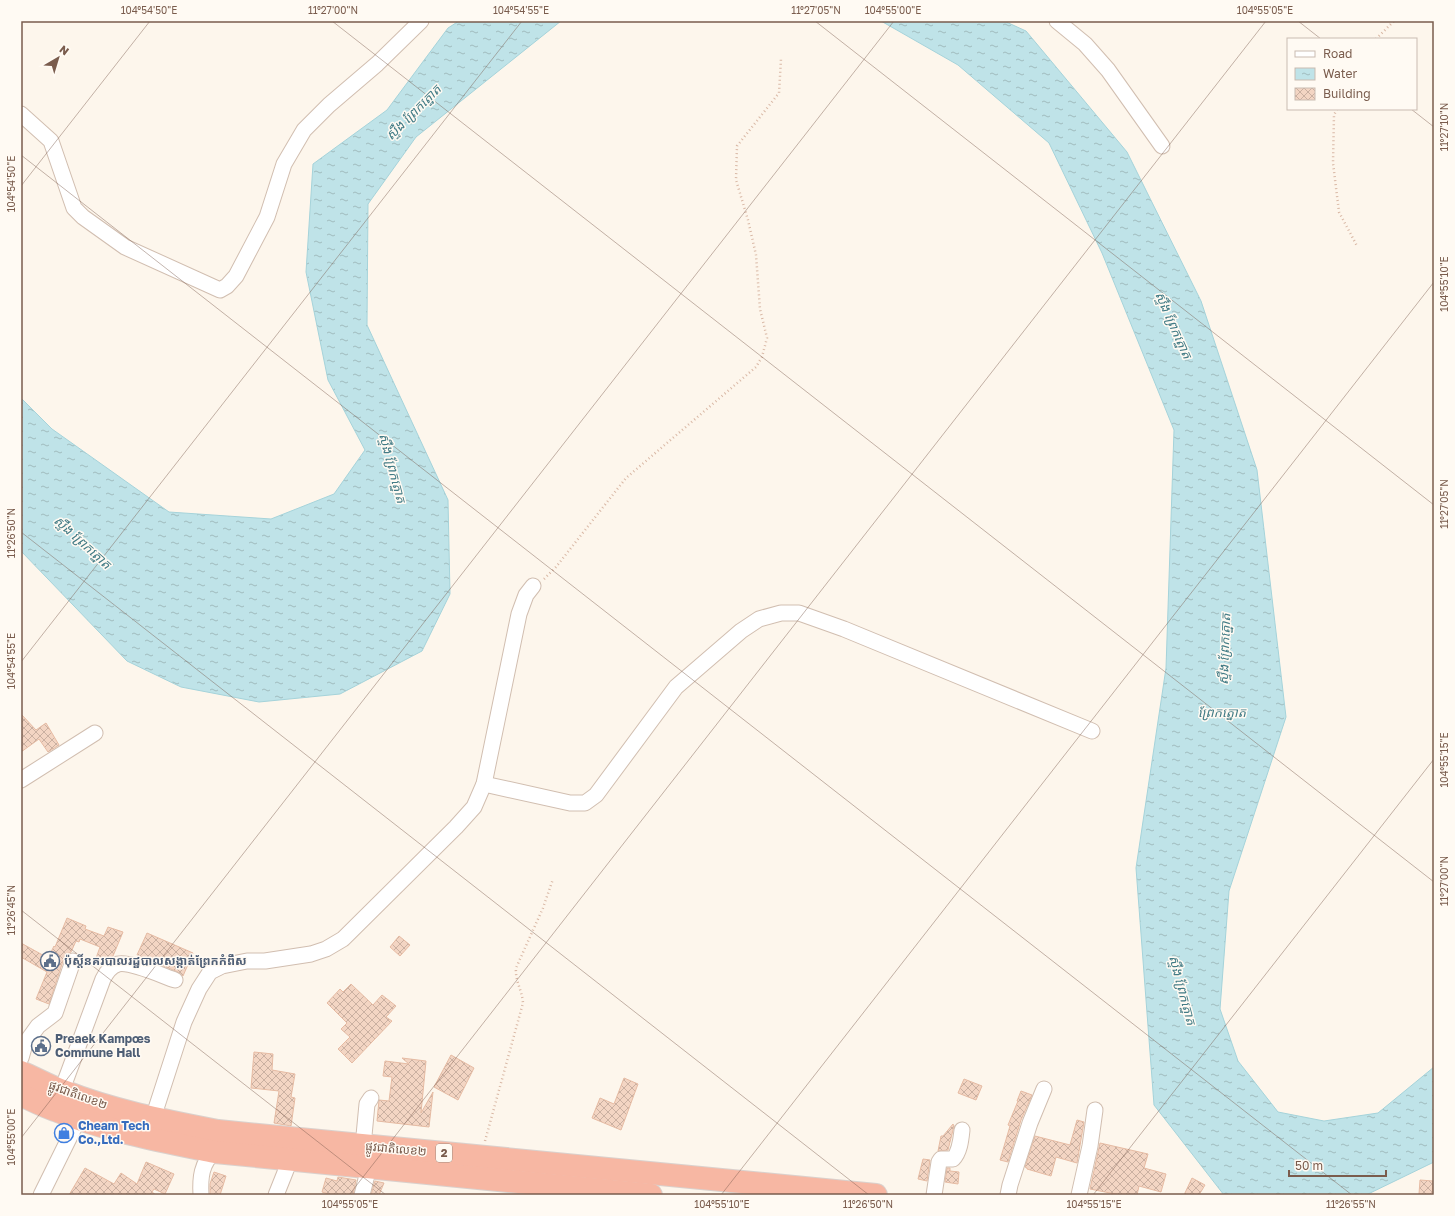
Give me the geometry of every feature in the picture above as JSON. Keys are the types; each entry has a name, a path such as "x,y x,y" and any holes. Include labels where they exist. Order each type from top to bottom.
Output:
{"highway":[{"name":"ផ្លូវជាតិលេខ២","path":"21,1072 58,1100"},
{"name":"ផ្លូវជាតិលេខ២","path":"21,1095 58,1100 83,1109 149,1139 215,1152 369,1167 506,1188 651,1195"},
{"name":"ផ្លូវជាតិលេខ២","path":"83,1109 154,1118 218,1131 876,1195"}],"street":[{"path":"21,114 51,140 74,208 83,217 125,247 220,290 228,286 236,276 267,217 284,164 304,130 329,105 377,64 421,21"},
{"path":"1057,21 1085,44 1108,70 1162,146"},
{"path":"154,1118 184,1022 210,972 222,966 247,961 265,961 311,954 326,949 343,939 456,827 474,807 484,784 519,614 526,595 534,586"},
{"path":"484,784 570,803 585,803 596,795 676,687 741,631 759,619 780,613 799,613 844,630 1092,731"},
{"path":"21,780 95,732"},
{"path":"21,1058 25,1044 38,1026 55,1014 73,961"},
{"path":"58,1100 103,979 108,970 118,964 128,964 175,980"},
{"path":"1008,1195 1030,1123 1044,1089"},
{"path":"363,1146 367,1104 371,1098"},
{"path":"41,1195 83,1109"},
{"path":"1079,1195 1090,1146 1095,1110"},
{"path":"934,1195 939,1162 941,1159 954,1159 956,1157 960,1146 962,1130"},
{"path":"201,1195 200,1179 209,1157 215,1152"},
{"path":"276,1195 290,1160"},
{"path":"506,1188 510,1160"},
{"path":"362,1195 369,1167"}],"path":[{"path":"1377,38 1394,21"},
{"path":"534,586 548,576 556,567 626,478 756,367 762,357 767,338 760,309 756,255 748,220 736,180 738,146 779,93 781,59"},
{"path":"1336,110 1334,115 1333,163 1339,212 1357,246"},
{"path":"480,1157 523,1003 522,993 517,984 516,968 543,908 553,879"}],"water":[{"name":"ស្ទឹង ព្រែកត្នោត","path":"459,21 561,21 416,137 368,204 367,325 448,500 450,594 422,651 340,694 259,702 181,687 127,661 21,551 21,398 52,429 169,512 271,519 334,494 365,450 328,380 306,272 313,164 387,110 448,28"},
{"name":"ព្រែកត្នោត","path":"881,21 1004,21 1026,31 1127,152 1201,301 1257,470 1286,717 1229,891 1220,1009 1238,1061 1278,1112 1324,1121 1378,1113 1434,1067 1434,1162 1366,1195 1224,1195 1154,1105 1136,868 1166,668 1174,430 1102,253 1049,143 958,65"}],"building":[{"path":"21,714 36,730 46,723 59,745 48,752 39,739 21,752"},
{"path":"67,918 86,926 85,929 104,936 108,927 123,932 113,956 102,964 95,961 100,947 80,939 79,942 76,941 71,952 64,958 49,1004 36,999 47,972 21,957 21,943 48,958 54,946 55,947"},
{"path":"147,933 193,953 183,976 178,972 137,955"},
{"path":"399,936 410,945 400,956 390,947"},
{"path":"351,984 373,1005 382,995 396,1006 386,1017 392,1021 352,1063 338,1049 350,1037 341,1029 347,1023 327,1003 340,989 343,992"},
{"path":"254,1052 273,1054 272,1070 295,1074 291,1097 295,1098 291,1126 274,1123 279,1091 251,1088"},
{"path":"451,1055 474,1068 458,1100 434,1087"},
{"path":"402,1058 426,1061 421,1113 433,1092 429,1127 377,1121 379,1100 389,1101 392,1077 383,1076 385,1061 409,1064"},
{"path":"624,1078 638,1084 621,1130 592,1118 600,1098 614,1104"},
{"path":"964,1079 982,1086 976,1100 958,1093"},
{"path":"1021,1091 1032,1095 1021,1120 1008,1162 1000,1160 1010,1126 1008,1125"},
{"path":"1077,1120 1084,1122 1077,1163 1056,1157 1051,1176 1027,1169 1025,1167 1035,1136 1070,1145"},
{"path":"953,1124 954,1126 948,1150 938,1151 941,1136 943,1136"},
{"path":"1100,1143 1148,1154 1144,1168 1166,1174 1161,1192 1139,1186 1137,1195 1120,1195 1090,1189"},
{"path":"923,1159 930,1160 927,1181 918,1179"},
{"path":"146,1162 174,1174 165,1194 154,1189 152,1192 156,1195 69,1195 85,1168 114,1184 121,1173 137,1184"},
{"path":"947,1168 950,1168 950,1171 959,1172 958,1184 945,1182"},
{"path":"214,1172 226,1176 220,1195 210,1195 210,1184"},
{"path":"338,1177 356,1180 353,1195 332,1195 322,1192 326,1178 337,1181"},
{"path":"1192,1178 1205,1185 1199,1195 1184,1195"},
{"path":"1420,1180 1433,1181 1432,1195 1419,1194"},
{"path":"375,1181 384,1183 379,1195 371,1195"}],"place":[{"name":"ប៉ុស្តិ៍នគរបាលរដ្ឋបាលសង្កាត់ព្រែកកំពឹស","path":"50,961"},
{"name":"Preaek Kampœs Commune Hall","path":"41,1046"},
{"name":"Cheam Tech Co.,Ltd.","path":"64,1133"}]}
